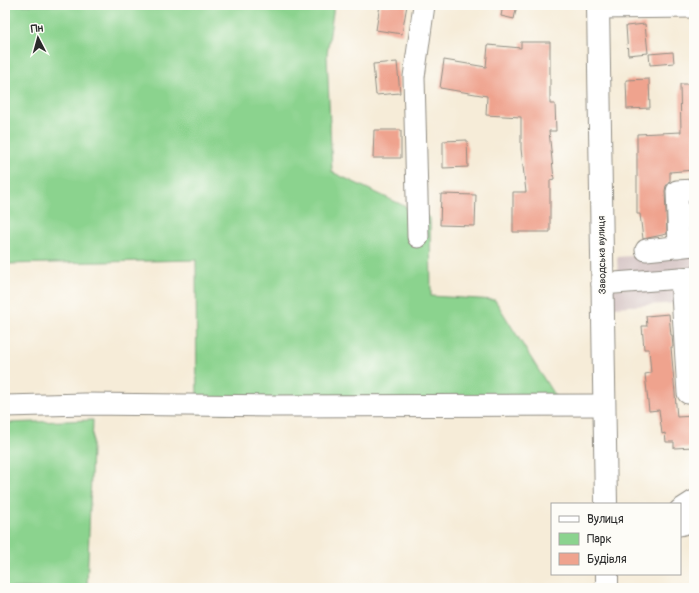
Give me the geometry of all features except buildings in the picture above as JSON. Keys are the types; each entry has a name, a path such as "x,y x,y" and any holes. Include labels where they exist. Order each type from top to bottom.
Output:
{"main road":[{"name":"Заводська вулиця","path":"598,6 606,503"},
{"path":"607,575 607,588"}],"street":[{"path":"418,237 414,77 424,5"},
{"path":"598,6 694,7"},
{"path":"646,250 686,246 677,191 694,190"},
{"path":"602,284 687,277 688,394 694,393"},
{"path":"5,406 85,404 274,406 604,405"},
{"path":"681,509 694,501"},
{"path":"681,525 694,521"}],"shaded area":[{"path":"694,252 694,274 618,278 617,257"},
{"path":"678,284 679,303 614,307 612,289"}],"green space":[{"path":"5,5 334,5 327,55 332,172 430,218 431,296 495,300 559,403 197,413 196,260 5,264"},
{"path":"93,420 87,588 5,588 5,423"}]}
